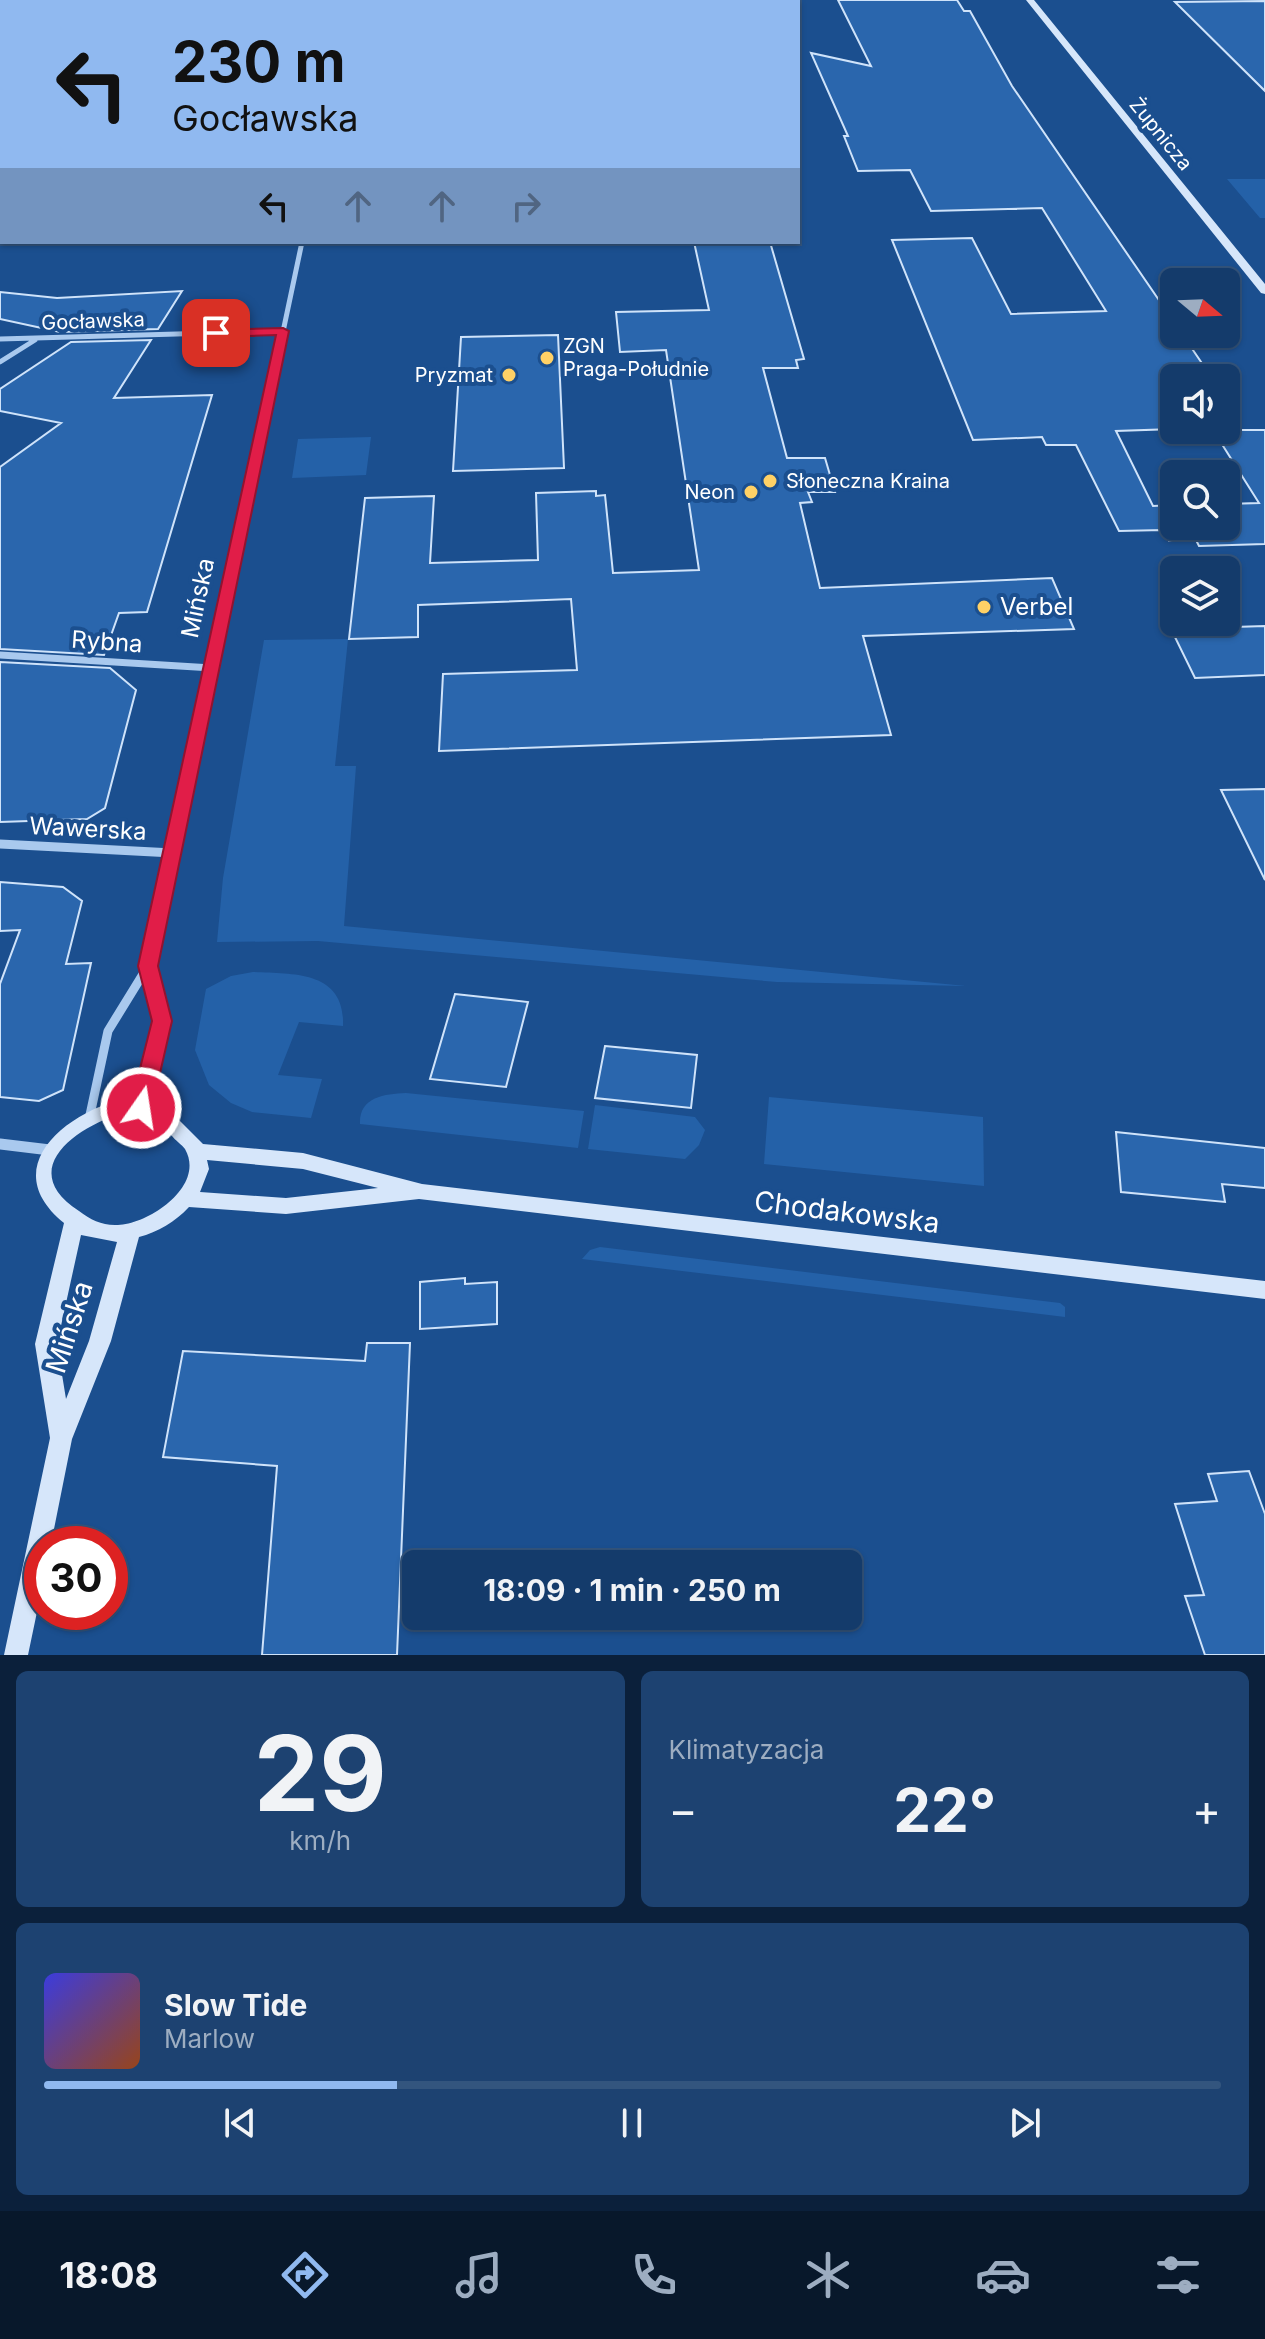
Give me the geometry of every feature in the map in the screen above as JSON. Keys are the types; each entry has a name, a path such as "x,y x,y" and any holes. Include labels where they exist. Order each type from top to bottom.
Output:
{"street":[{"name":"Żupnicza","path":"1030,0 1265,291"},
{"name":"Mińska","path":"90,1115 108,1031 148,966 302,244"},
{"name":"Gocławska","path":"0,339 283,331"},
{"path":"0,362 36,339"},
{"name":"Rybna","path":"0,655 212,668"},
{"name":"Wawerska","path":"0,844 173,853"},
{"name":"Mińska","path":"141,1108 162,1021 148,966"},
{"path":"115,1108 141,1108 179,1130 196,1151 200,1160 198,1179 187,1199 169,1216 130,1232 108,1234 74,1223 45,1190 42,1169 50,1150 67,1130 90,1115 115,1108"},
{"path":"0,1144 50,1150"},
{"name":"Chodakowska","path":"196,1151 303,1161 422,1192 1265,1290"},
{"name":"Chodakowska","path":"187,1199 286,1206 422,1192"},
{"name":"Mińska","path":"61,1439 46,1344 74,1223"},
{"name":"Mińska","path":"16,1655 61,1439 100,1341 130,1232"}],"shaded area":[{"path":"1227,179 1265,179 1265,218 1260,218"},
{"path":"371,437 366,475 292,478 298,439"},
{"path":"348,639 335,766 356,766 344,926 966,986 777,982 318,941 217,942 223,878 264,640"},
{"path":"253,972 300,975 326,985 336,995 343,1026 299,1022 278,1075 322,1079 311,1118 252,1112 231,1103 209,1085 195,1050 206,989 231,976"},
{"path":"406,1093 584,1111 578,1148 360,1124 368,1103 389,1094"},
{"path":"769,1097 983,1117 984,1186 764,1164"},
{"path":"595,1105 695,1117 705,1130 699,1145 685,1159 588,1149"},
{"path":"600,1247 1060,1303 1065,1307 1065,1317 582,1259 590,1250"}],"building":[{"path":"838,0 957,0 964,11 970,11 1012,86 1160,302 1160,348 1192,348 1202,364 1160,364 1160,429 1116,431 1153,506 1160,506 1160,530 1119,531 1076,445 1046,445 1042,437 973,440 892,240 972,238 1011,314 1106,311 1042,208 931,211 910,170 858,171 844,136 848,136 811,53 871,66"},
{"path":"1265,1 1265,91 1175,2"},
{"path":"694,244 771,244 804,359 796,360 798,368 763,368 787,458 825,458 835,492 808,492 812,502 800,503 820,588 1052,578 1074,629 863,636 891,735 439,751 443,674 577,670 571,599 418,605 418,637 349,639 365,498 434,496 430,563 538,560 536,493 596,491 596,496 605,495 613,573 699,570 666,350 620,352 616,312 709,310"},
{"path":"182,291 158,329 60,332 0,319 0,292 57,298"},
{"name":"Pryzmat","path":"558,335 564,468 453,471 461,337"},
{"path":"151,340 114,398 212,395 147,612 119,613 104,655 0,649 0,467 61,423 0,411 0,389 71,342"},
{"path":"1240,430 1265,430 1265,544 1199,546 1196,540 1240,540 1240,504 1259,503 1240,473 1240,460 1232,460 1222,444 1240,444"},
{"path":"1265,626 1265,675 1195,678 1174,636 1240,636 1240,627"},
{"path":"0,662 110,668 136,690 105,808 87,819 0,822"},
{"path":"1265,789 1265,880 1221,790"},
{"path":"0,882 63,887 82,901 66,964 91,963 63,1090 39,1101 0,1097 0,984 20,930 0,931"},
{"path":"455,994 528,1002 506,1087 430,1079"},
{"path":"605,1046 697,1055 691,1108 595,1098"},
{"path":"1116,1132 1265,1148 1265,1188 1222,1184 1225,1202 1121,1192"},
{"path":"465,1278 465,1284 497,1282 497,1324 420,1329 420,1282"},
{"path":"367,1343 410,1343 397,1655 262,1655 277,1466 163,1457 183,1351 365,1361"},
{"path":"1249,1471 1265,1514 1265,1655 1205,1655 1185,1596 1204,1595 1175,1504 1217,1501 1208,1474"}],"place":[{"name":"ZGN Praga-Południe","path":"547,358"},
{"name":"Pryzmat","path":"509,375"},
{"name":"Słoneczna Kraina","path":"770,481"},
{"name":"Neon","path":"751,492"},
{"name":"Verbel","path":"984,607"}],"route":[{"path":"141,1108 162,1021 148,966 283,331 216,333"}]}
